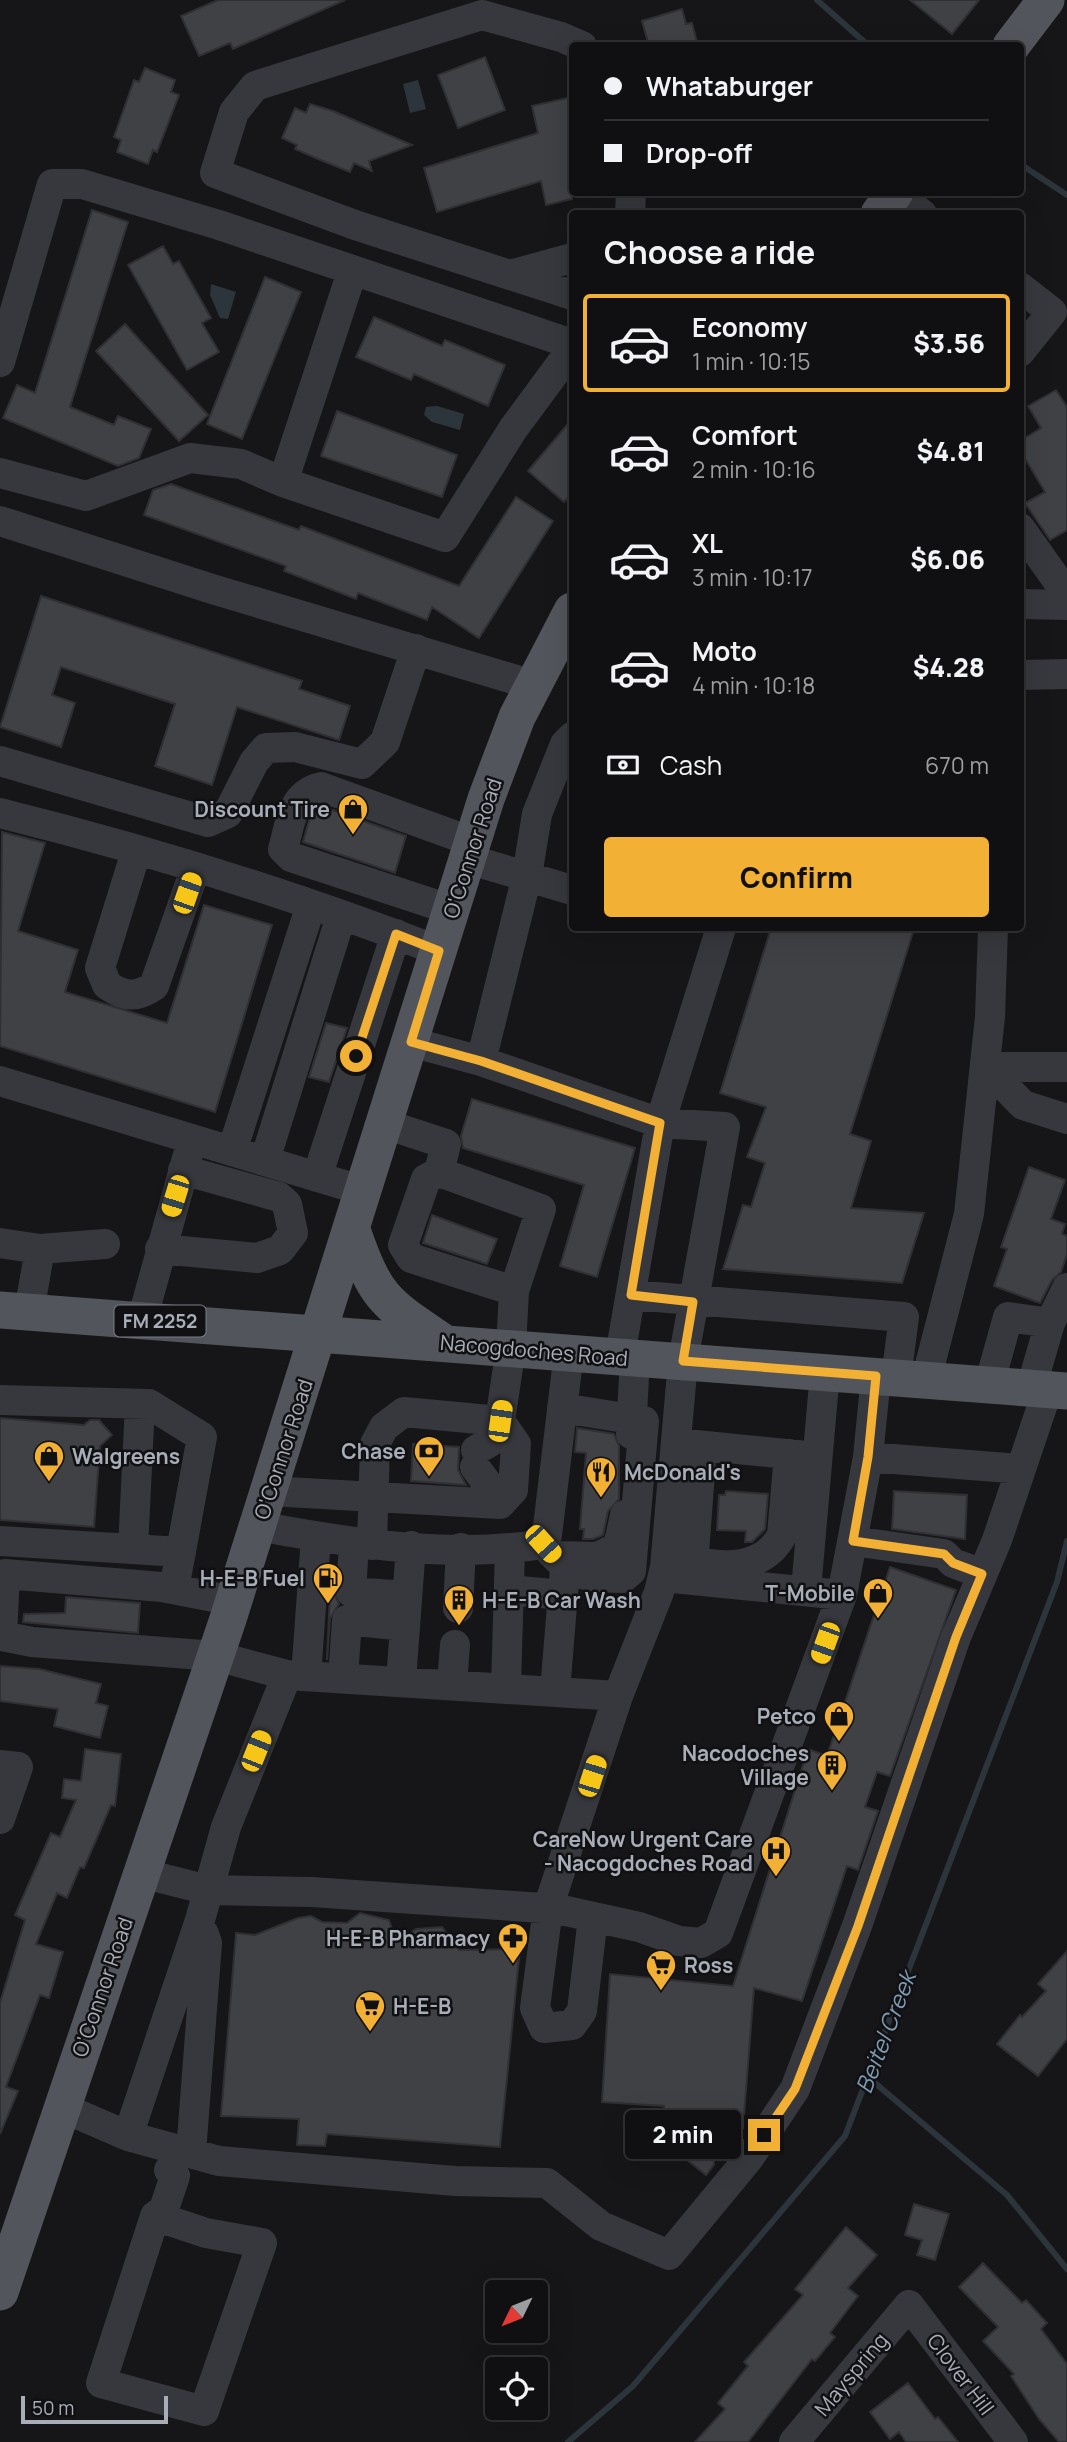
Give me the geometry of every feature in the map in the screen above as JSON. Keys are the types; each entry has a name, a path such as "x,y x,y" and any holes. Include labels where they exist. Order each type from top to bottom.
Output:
{"main road":[{"path":"1013,42 1034,4"},
{"path":"882,210 893,196"},
{"name":"O'Connor Road","path":"0,2292 234,1601 471,850 517,717 533,685 562,653 569,624"},
{"path":"352,1230 366,1272 379,1294 396,1311 444,1342"},
{"name":"Nacogdoches Road","path":"14,1311 1049,1389"}],"street":[{"path":"569,42 482,15 255,86 234,112 215,173 355,225 569,294"},
{"path":"0,362 52,184 82,184 219,225 569,343"},
{"path":"899,196 917,210"},
{"path":"510,275 569,259"},
{"path":"282,482 352,272"},
{"path":"1024,291 1060,317 1024,348"},
{"path":"0,473 86,496 190,458 241,464 282,482 445,537 513,429 569,353"},
{"path":"0,521 209,588 533,685"},
{"path":"1024,534 1067,594"},
{"path":"1024,604 1067,605"},
{"path":"0,761 208,822 228,813 254,762 266,748 295,747 362,764 385,742 416,649"},
{"path":"1024,675 1067,674"},
{"path":"481,1061 527,876 537,814 569,740"},
{"path":"452,910 291,857 283,849 298,798 307,790 321,787 527,876 569,889"},
{"path":"0,813 311,905 439,951"},
{"path":"136,852 100,968 107,985 124,993 135,996 154,986 195,870"},
{"path":"232,1151 311,905"},
{"path":"265,1160 341,916"},
{"path":"632,1417 628,1357 631,1295 660,1123 713,931"},
{"path":"141,1873 208,1890 313,1892 548,1908 639,1927 679,1941 701,1943 718,1933 842,1595 868,1457 970,1214 986,1067 993,931"},
{"path":"317,1177 396,934"},
{"path":"411,1042 481,1061 660,1123 725,1127 683,1361 693,1570"},
{"path":"986,1067 1067,1067"},
{"path":"986,1067 1023,1105 1067,1119"},
{"path":"0,1081 364,1191"},
{"path":"386,1124 446,1144 439,1172"},
{"path":"142,1320 193,1139"},
{"path":"160,1249 257,1258 280,1250 293,1233 286,1204 279,1197 183,1170"},
{"path":"490,1457 511,1348 514,1291 541,1209 439,1172 425,1179 403,1245 411,1258 514,1291"},
{"path":"0,1243 40,1249 105,1244"},
{"path":"14,1311 40,1249"},
{"path":"61,2107 178,2157 441,2180 547,2183 601,2226 669,2255 749,2158 795,2089 871,1887 956,1637 982,1574 1049,1389 1050,1323 1067,1287"},
{"path":"631,1295 904,1317 899,1378"},
{"path":"989,1385 1008,1317 1050,1323"},
{"path":"555,1691 562,1408 569,1352"},
{"path":"663,1577 693,1570 748,1565 778,1544 825,1372"},
{"path":"0,1400 149,1404 202,1437 174,1589"},
{"path":"133,1549 140,1404"},
{"path":"258,1526 363,1544 510,1549 596,1577 623,1578 631,1571 644,1421 562,1408"},
{"path":"128,2136 200,1920 226,1827 363,1544 373,1497 375,1444 384,1427 404,1412 490,1457"},
{"path":"689,1444 803,1456"},
{"path":"593,1917 582,2011 572,2025 544,2028 536,2008 548,1908 618,1696 663,1577 689,1444"},
{"path":"803,1456 806,1590"},
{"path":"269,1491 373,1497 490,1457"},
{"path":"868,1457 1021,1469"},
{"path":"316,1537 326,1624 401,1681 618,1696"},
{"path":"0,1541 181,1552"},
{"path":"853,1541 944,1554 953,1563 982,1574"},
{"path":"401,1681 411,1546"},
{"path":"457,1608 461,1548"},
{"path":"506,1687 510,1549"},
{"path":"509,1590 556,1566"},
{"path":"693,1570 842,1595"},
{"path":"234,1601 174,1589 5,1574 2,1636 32,1643 216,1656 326,1624 407,1596"},
{"path":"326,1624 405,1626"},
{"path":"452,1684 455,1645"},
{"path":"0,1819 9,1766"},
{"path":"155,2216 206,2233 262,2243 204,2410 101,2383 155,2216 151,2205 163,2172 178,2157 206,1943 200,1920"},
{"name":"Mayspring","path":"794,2442 909,2305"},
{"name":"Clover Hill","path":"909,2305 1013,2442"}],"shaded area":[{"path":"418,80 426,109 410,113 403,84"},
{"path":"211,284 236,292 228,319 220,318 210,295"},
{"path":"437,406 464,414 460,430 432,422 424,415 426,407"}],"building":[{"path":"218,0 345,0 233,49 230,43 199,56 181,16"},
{"path":"910,0 979,0 952,34"},
{"path":"682,9 686,24 692,23 697,42 648,42 642,21"},
{"path":"485,57 505,110 458,128 438,75"},
{"path":"145,68 175,80 171,92 179,95 157,152 153,150 148,164 117,152 121,140 114,137 134,80 139,82"},
{"path":"569,98 569,196 572,196 572,199 546,205 541,181 437,212 424,168 538,133 532,106"},
{"path":"310,104 412,145 369,161 372,171 354,163 350,172 295,149 297,145 282,138 295,108 306,113"},
{"path":"92,210 128,222 70,407 114,425 118,416 151,429 139,458 118,466 3,418 17,385 35,393"},
{"path":"163,246 173,264 179,261 211,318 202,323 219,352 187,370 128,265"},
{"path":"265,277 301,292 242,439 207,424"},
{"path":"374,317 442,346 445,340 505,365 488,406 414,374 411,380 356,357"},
{"path":"125,324 208,415 179,441 96,351"},
{"path":"1056,390 1067,407 1067,530 1050,540 1025,503 1045,492 1024,457 1024,439 1041,428 1028,406"},
{"path":"337,411 457,455 442,497 321,456"},
{"path":"569,423 569,496 564,502 528,471"},
{"path":"171,484 299,530 301,526 459,586 516,497 553,521 479,638 432,607 427,620 358,593 356,599 284,571 286,566 144,515 153,490"},
{"path":"41,596 302,681 299,689 350,706 339,740 237,707 212,785 155,766 175,704 61,667 52,695 75,703 61,747 0,727"},
{"name":"Discount Tire","path":"321,806 406,836 395,873 303,842 310,817"},
{"path":"2,832 45,843 18,931 78,950 65,992 167,1023 204,905 272,925 215,1112 0,1046"},
{"path":"770,931 913,932 850,1134 871,1141 851,1208 924,1213 902,1283 723,1269 743,1205 751,1207 765,1163 747,1157 766,1107 720,1093"},
{"path":"326,1023 347,1028 329,1082 309,1077"},
{"path":"472,1099 635,1148 597,1277 560,1266 584,1185 463,1148 461,1136"},
{"path":"1029,1167 1065,1180 1051,1219 1065,1224 1062,1234 1067,1236 1067,1254 1061,1272 1052,1280 1040,1303 994,1286 1007,1249 1001,1247"},
{"path":"432,1215 497,1239 487,1264 423,1243"},
{"name":"Walgreens","path":"0,1418 84,1425 90,1420 99,1420 112,1435 100,1446 94,1527 0,1520"},
{"name":"McDonald's","path":"577,1428 614,1434 619,1446 619,1499 608,1511 603,1535 593,1539 583,1539 584,1529 580,1529 586,1453 575,1452"},
{"path":"413,1444 459,1447 458,1470 466,1485 411,1481"},
{"path":"726,1491 768,1494 765,1529 752,1542 745,1542 746,1531 717,1530 719,1495 725,1495"},
{"path":"894,1491 967,1495 965,1539 892,1529"},
{"path":"890,1567 956,1590 890,1776 877,1772 865,1807 878,1811 858,1870 847,1866 802,2001 754,1988 743,2128 728,2126 727,2137 715,2135 714,2165 706,2175 686,2159 698,2144 662,2143 664,2106 602,2102 610,1974 733,1986 808,1749 827,1756"},
{"path":"331,1571 335,1571 334,1592 339,1604 330,1618 327,1660"},
{"path":"66,1597 140,1603 138,1633 23,1622 24,1614 65,1613"},
{"path":"0,1666 39,1669 101,1684 96,1703 108,1706 100,1738 54,1726 58,1709 0,1701"},
{"path":"85,1749 121,1754 115,1806 111,1805 84,1868 80,1867 67,1898 57,1893 36,1944 63,1952 49,1998 40,1995 6,2087 18,2091 0,2134 0,2003 25,1920 15,1915 51,1833 60,1837 76,1800 62,1798 64,1779 81,1781"},
{"name":"H-E-B","path":"360,1913 389,1920 392,1929 406,1936 416,1929 442,1927 459,1950 520,1949 500,2147 327,2134 325,2146 297,2145 299,2119 221,2116 236,1933 255,1935 298,1918 311,1916 322,1922 347,1923"},
{"path":"1067,1951 1067,2039 1038,2076 997,2044 1020,2015 1022,2017 1046,1991 1038,1984"},
{"path":"914,2204 949,2214 935,2260 917,2255 922,2240 905,2235"},
{"path":"846,2227 877,2255 848,2288 858,2296 830,2333 835,2337 815,2361 812,2359 748,2442 695,2442 725,2409 718,2403 748,2366 744,2362 803,2295 795,2289"},
{"path":"983,2263 1022,2303 1026,2300 1047,2323 1041,2329 1067,2364 1067,2442 1059,2442 1039,2419 1011,2376 1014,2374 983,2341 998,2327 959,2287"},
{"path":"908,2383 935,2419 938,2417 958,2442 906,2442 899,2432 890,2439 870,2412"}],"waterway":[{"path":"817,0 864,42"},
{"path":"1024,167 1067,195"},
{"name":"Beitel Creek","path":"568,2442 633,2386 845,2136 1057,1582 1067,1541"},
{"path":"868,2077 1007,2195 1067,2269"}],"place":[{"name":"Discount Tire","path":"353,836"},
{"name":"Chase","path":"429,1478"},
{"name":"Walgreens","path":"49,1483"},
{"name":"McDonald's","path":"601,1499"},
{"name":"H-E-B Fuel","path":"328,1605"},
{"name":"T-Mobile","path":"878,1620"},
{"name":"H-E-B Car Wash","path":"459,1627"},
{"name":"Petco","path":"839,1743"},
{"name":"Nacodoches Village","path":"832,1792"},
{"name":"CareNow Urgent Care - Nacogdoches Road","path":"776,1878"},
{"name":"H-E-B Pharmacy","path":"513,1965"},
{"name":"Ross","path":"661,1992"},
{"name":"H-E-B","path":"370,2033"}],"route":[{"path":"356,1056 396,934 439,951 411,1042 481,1061 660,1123 631,1295 693,1302 683,1361 876,1376 868,1457 853,1541 944,1554 953,1563 982,1574 956,1637 858,1926 795,2089 764,2135"}]}
